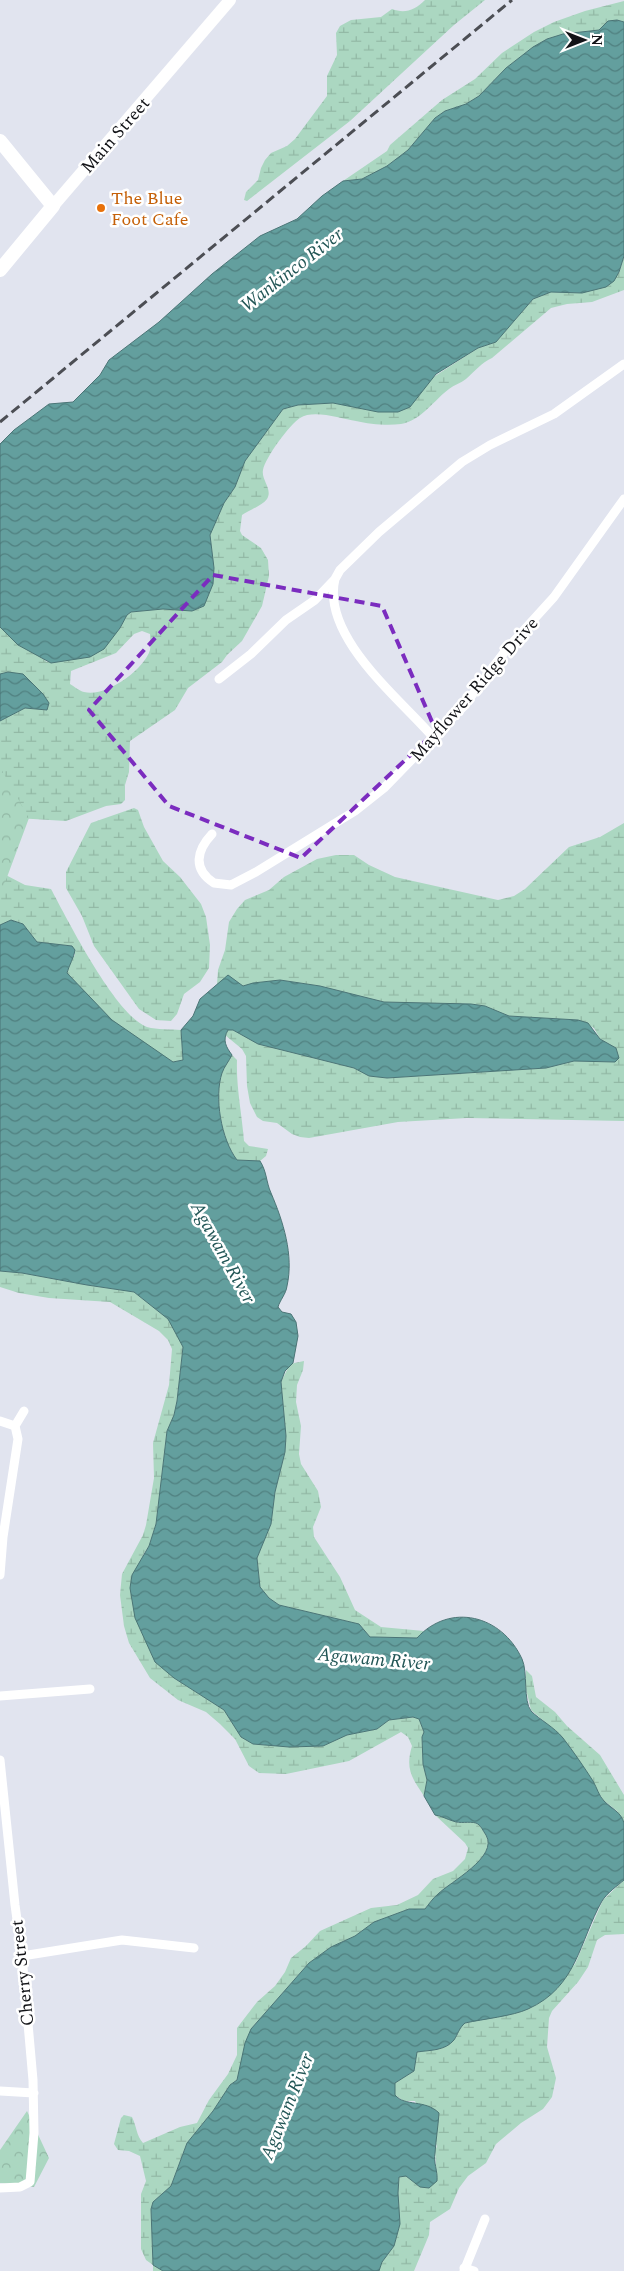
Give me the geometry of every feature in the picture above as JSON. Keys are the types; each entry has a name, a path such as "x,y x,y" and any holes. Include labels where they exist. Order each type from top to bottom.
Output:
{"main road":[{"name":"Main Street","path":"0,270 230,0"},
{"path":"0,141 53,206"}],"street":[{"path":"432,736 374,675 358,654 337,611 333,592 340,570 379,532 462,462 490,445 554,414 624,364"},
{"name":"Mayflower Ridge Drive","path":"212,834 200,849 199,861 202,871 210,881 217,885 225,886 262,869 366,804 405,768 432,736 463,707 506,650 554,597 624,499"},
{"path":"219,679 250,654 286,620 315,600 336,579"},
{"path":"0,1574 3,1531 18,1439 15,1426 24,1411"},
{"path":"0,1421 15,1426"},
{"path":"0,1696 90,1689"},
{"name":"Cherry Street","path":"0,1760 2,1812 22,1956 34,2093 33,2149 30,2182 16,2188 0,2188"},
{"path":"22,1956 122,1940 194,1948"},
{"path":"0,2091 34,2093"},
{"path":"474,2271 464,2270 485,2219"}],"highlighted area":[{"path":"213,575 382,606 436,731 301,858 169,806 89,710"}],"green space":[{"path":"425,0 485,0 454,25 350,121 247,201 244,200 246,192 258,180 265,160 271,153 287,146 295,139 327,96 327,76 337,55 336,33 340,26 351,20 381,17 392,9 410,10"},
{"path":"624,1 624,22 617,20 599,30 563,34 547,39 533,47 506,68 479,96 466,104 445,111 435,118 408,150 387,166 362,179 343,181 387,151 390,145 442,100 475,79 502,53 534,32 554,22 585,11"},
{"path":"624,256 624,290 592,302 567,304 551,308 466,379 449,389 415,419 396,425 361,422 313,414 306,415 296,421 278,442 263,470 269,492 267,499 259,506 242,515 240,531 242,535 261,548 268,560 269,576 262,606 242,641 222,662 188,688 175,710 130,741 129,772 125,785 125,800 121,804 106,806 66,821 0,817 0,721 25,708 47,710 49,703 8,672 0,674 0,627 18,645 37,654 47,662 120,628 127,615 131,612 163,609 192,611 204,606 213,584 214,568 210,535 224,503 235,487 245,461 283,409 298,405 333,403 350,405 432,378 478,348 496,342 533,299 551,292 582,293 619,273","holes":["142,631 150,634 150,650 146,658 123,681 113,687 93,693 82,691 70,684 71,671 116,653 134,634"]},
{"path":"0,767 29,818 0,896"},
{"path":"134,808 138,810 144,827 163,861 180,877 201,904 206,917 210,945 209,968 200,982 184,994 177,1014 171,1021 156,1020 139,1009 94,946 82,916 66,888 66,872 91,823"},
{"path":"624,823 624,1121 467,1118 398,1122 309,1138 292,1134 277,1123 263,1121 257,1117 250,1103 247,1086 246,1056 242,1049 225,1035 228,1030 233,1030 258,1044 354,1068 369,1076 387,1078 546,1068 574,1061 615,1062 618,1058 616,1048 600,1039 594,1028 578,1020 508,1016 485,1006 471,1004 384,1002 320,986 280,980 245,986 217,984 218,970 225,950 229,922 237,909 245,900 269,890 284,877 317,859 336,855 354,855 369,865 395,877 498,900 514,896 525,889 569,847 600,837"},
{"path":"0,872 25,885 51,889 93,965 121,1005 135,1019 147,1027 181,1030 183,1060 173,1062 142,1043 100,1010 67,973 70,962 75,955 72,946 37,942 23,924 12,920 0,925"},
{"path":"232,1055 237,1060 238,1090 244,1141 249,1146 268,1149 266,1156 260,1161 237,1160 231,1151 223,1130 219,1106 220,1083 223,1071"},
{"path":"0,1271 134,1292 168,1319 183,1347 177,1401 174,1415 167,1431 156,1524 149,1546 143,1555 174,1678 224,1710 241,1737 253,1744 289,1747 323,1746 347,1735 377,1729 389,1720 414,1717 419,1719 424,1732 422,1737 423,1764 427,1780 424,1796 411,1773 409,1761 412,1746 408,1737 401,1732 349,1761 286,1774 259,1773 249,1766 235,1739 220,1724 206,1712 178,1700 150,1678 129,1643 124,1626 120,1595 122,1574 143,1535 146,1525 154,1478 153,1443 169,1385 172,1349 168,1340 159,1331 110,1302 49,1298 19,1293 0,1287"},
{"path":"304,1361 303,1370 297,1385 296,1402 301,1426 299,1454 301,1464 318,1491 321,1507 313,1527 314,1537 340,1577 355,1610 381,1627 424,1631 417,1638 370,1637 359,1624 279,1605 269,1598 260,1587 257,1558 271,1524 275,1492 285,1452 286,1436 281,1382 290,1364"},
{"path":"526,1670 532,1676 536,1697 555,1712 567,1726 600,1755 624,1795 624,1824 617,1811 603,1800 562,1737 531,1710 526,1689"},
{"path":"435,1815 456,1822 473,1822 478,1824 486,1835 488,1843 486,1852 480,1860 436,1896 425,1909 409,1909 374,1922 355,1936 331,1947 309,1963 251,2029 237,2080 230,2085 213,2111 187,2143 171,2186 153,2202 151,2209 153,2265 146,2260 141,2249 141,2194 146,2181 140,2156 129,2151 118,2150 114,2144 121,2118 124,2115 132,2117 143,2143 180,2127 197,2123 209,2100 228,2074 237,2055 237,2028 257,2002 275,1986 285,1972 291,1958 320,1931 371,1908 397,1905 418,1895 433,1879 453,1871 465,1859 468,1848"},
{"path":"624,1880 624,1934 605,1935 597,1940 588,1967 578,1982 552,2011 549,2018 547,2047 556,2078 552,2097 543,2109 521,2123 496,2144 486,2163 468,2176 459,2188 450,2209 430,2222 429,2235 414,2271 379,2271 382,2262 394,2246 400,2224 399,2177 406,2176 420,2187 437,2181 435,2151 437,2146 415,2101 404,2101 395,2095 395,2083 414,2071 417,2052 437,2049 450,2044 465,2023 528,2009 575,1964 603,1900"},
{"path":"27,2111 49,2158 34,2187 0,2183 0,2150"},
{"path":"153,2265 163,2271 153,2271"}],"water":[{"name":"Wankinco River","path":"617,20 624,22 624,256 614,281 606,287 582,293 551,292 533,299 496,342 478,348 436,374 410,407 398,412 378,412 333,403 298,405 283,409 245,461 235,487 224,503 210,535 214,568 213,584 204,606 192,611 163,609 131,612 104,649 90,657 51,663 18,645 0,627 0,444 14,430 49,404 73,402 100,375 109,360 159,322 212,274 260,236 297,219 322,196 343,181 362,179 387,166 408,150 435,118 445,111 466,104 479,96 506,68 533,47 547,39 563,34 599,30 608,21"},
{"path":"8,672 23,674 43,694 49,703 47,710 25,708 0,721 0,674"},
{"name":"Agawam River","path":"11,920 23,924 37,942 72,946 75,950 74,956 67,973 112,1020 173,1062 183,1060 181,1030 193,1016 200,999 228,975 243,986 280,980 320,986 384,1002 471,1004 485,1006 509,1016 578,1020 588,1023 600,1039 616,1048 619,1058 615,1062 574,1061 546,1068 387,1078 369,1076 354,1068 258,1044 233,1030 228,1030 225,1037 232,1055 223,1071 220,1083 220,1118 231,1151 237,1160 260,1161 264,1169 269,1189 280,1215 288,1250 289,1274 287,1286 278,1307 282,1312 291,1314 296,1322 298,1336 293,1363 285,1371 281,1382 286,1436 285,1452 275,1492 271,1524 257,1558 260,1587 269,1598 279,1605 359,1624 370,1637 417,1638 430,1627 445,1620 459,1617 489,1624 502,1632 513,1644 522,1659 525,1671 527,1700 531,1711 563,1738 593,1781 602,1799 618,1813 624,1823 624,1880 609,1892 602,1901 575,1962 557,1989 544,2000 528,2009 465,2023 450,2044 437,2049 417,2052 414,2071 395,2083 395,2095 399,2099 428,2106 439,2113 435,2156 437,2181 429,2188 420,2187 406,2176 399,2177 400,2224 394,2246 382,2262 379,2271 163,2271 153,2265 151,2209 153,2202 171,2186 187,2143 213,2111 230,2085 237,2080 245,2043 251,2029 309,1963 331,1947 355,1936 374,1922 409,1909 425,1909 436,1896 480,1860 486,1852 488,1843 486,1835 476,1823 456,1822 435,1815 424,1796 427,1780 423,1764 422,1737 424,1732 419,1719 413,1717 389,1720 377,1729 347,1735 323,1746 289,1747 253,1744 241,1737 224,1710 174,1678 155,1662 135,1618 130,1588 132,1575 149,1546 156,1524 167,1431 174,1415 177,1401 183,1347 168,1319 134,1292 0,1271 0,925"}],"railway":[{"path":"0,422 512,0"}],"place":[{"name":"The Blue Foot Cafe","path":"101,208"}]}
